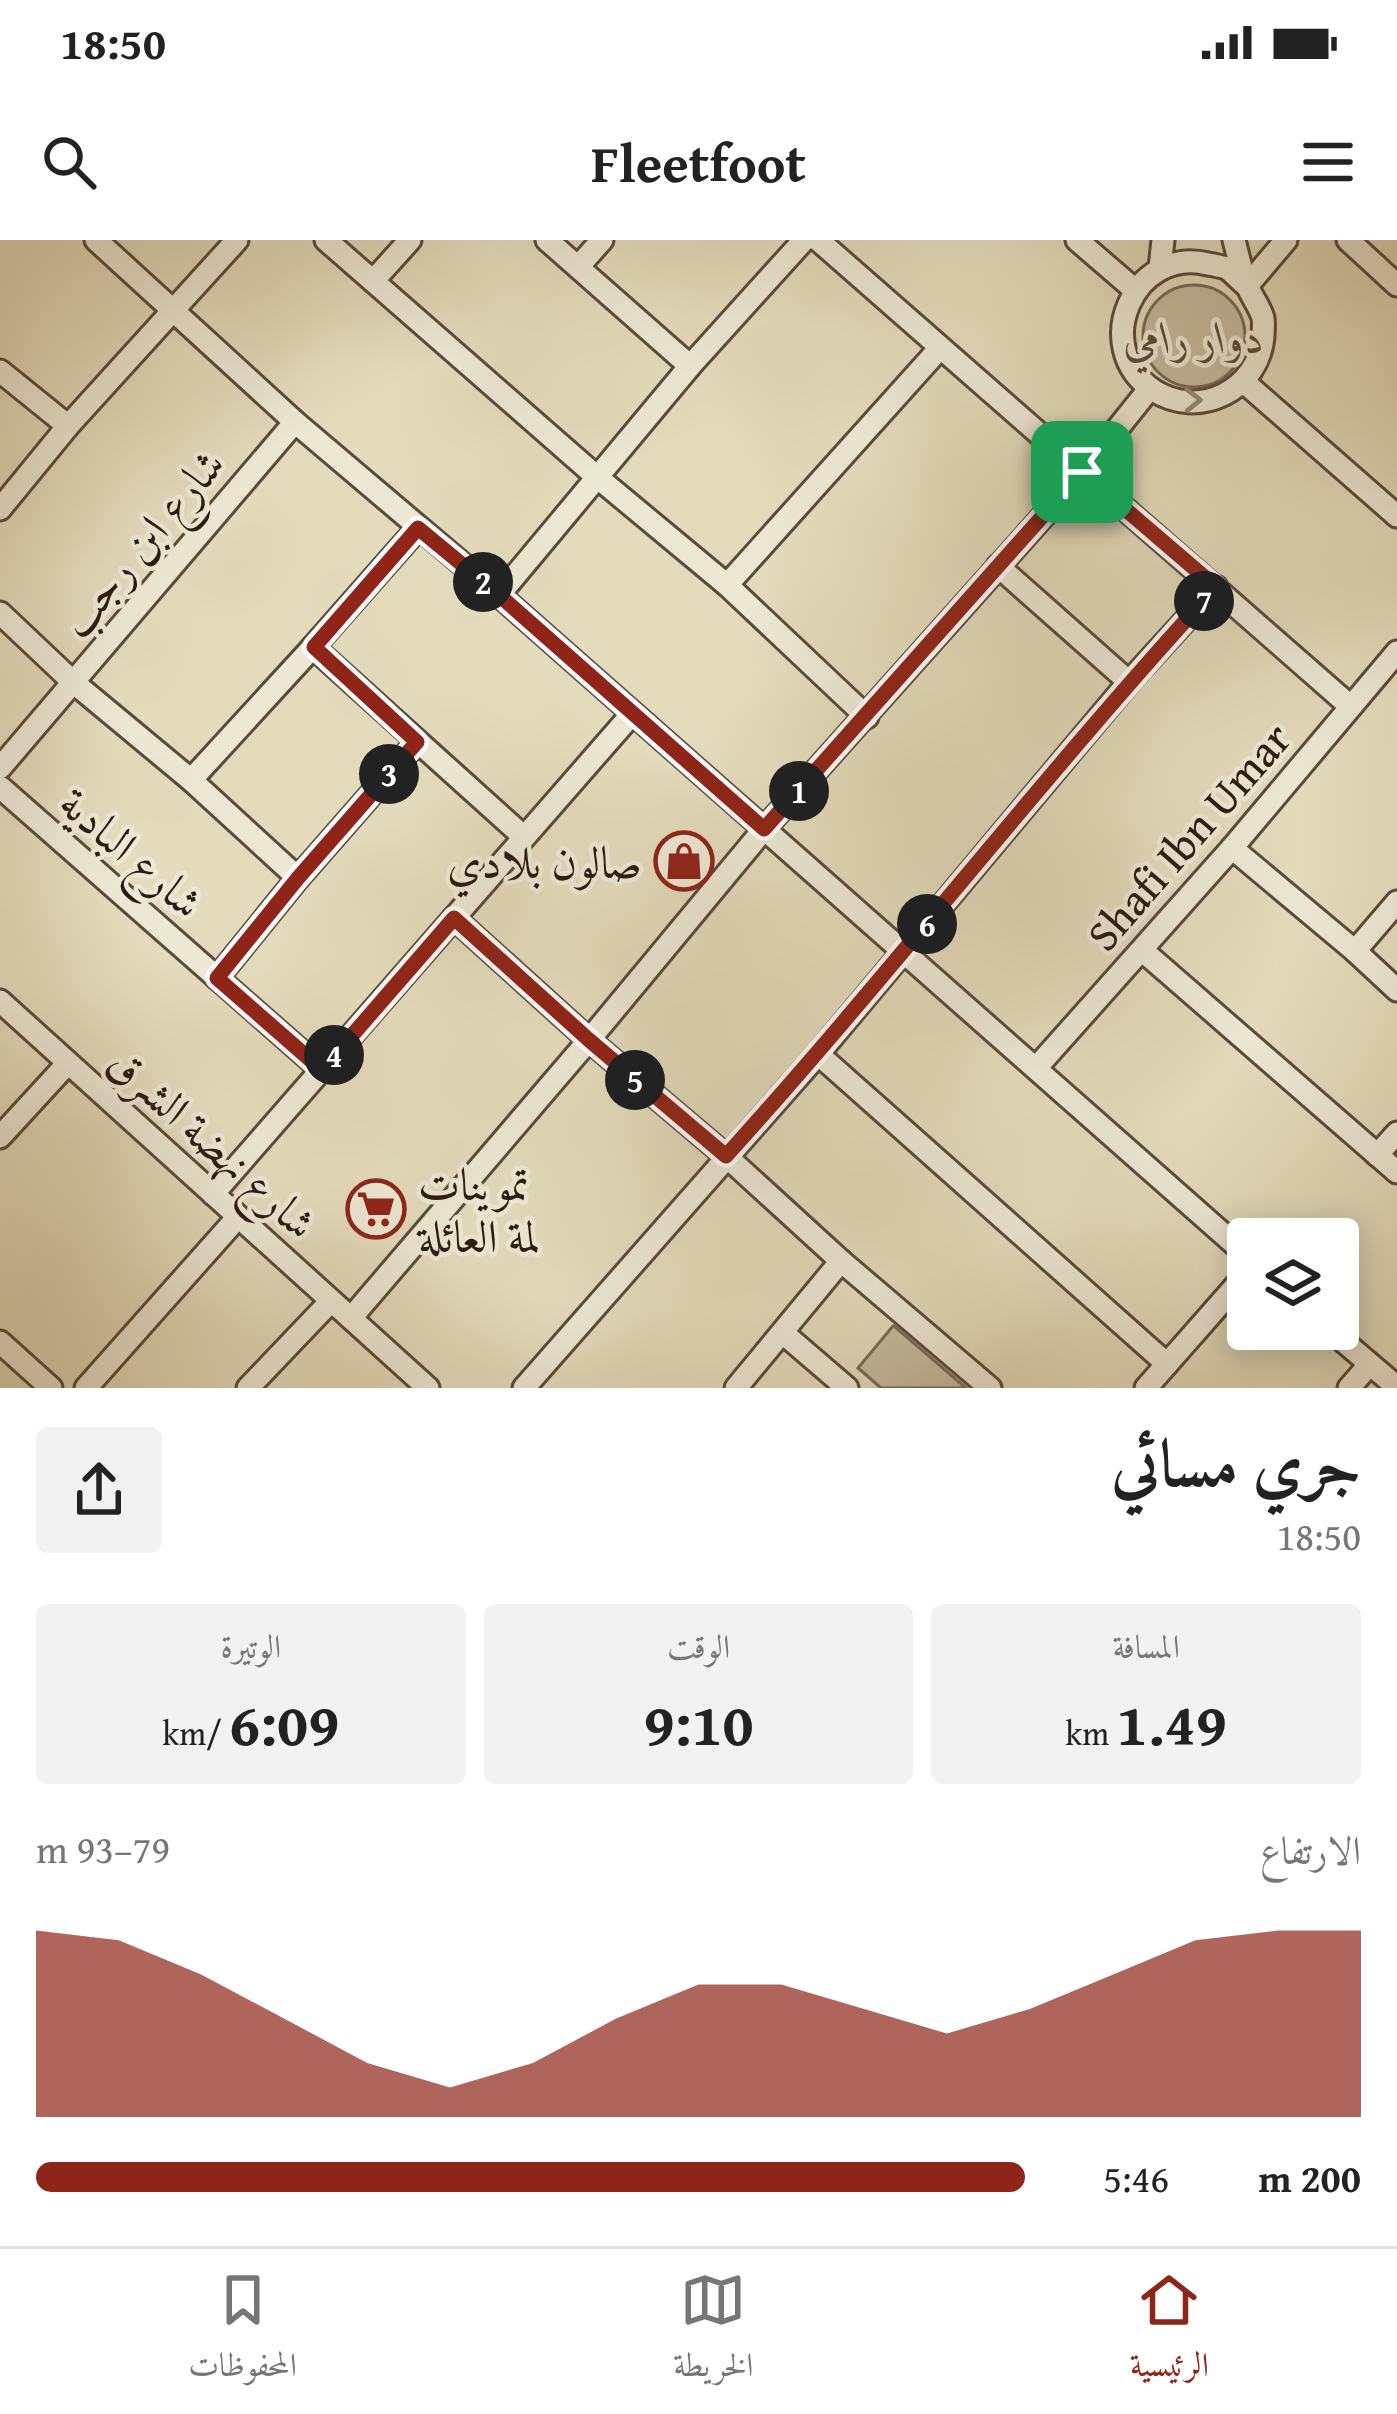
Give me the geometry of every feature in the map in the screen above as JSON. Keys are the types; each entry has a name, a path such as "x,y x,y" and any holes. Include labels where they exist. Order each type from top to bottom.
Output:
{"street":[{"path":"96,240 295,422 499,595 1227,1237"},
{"path":"0,509 68,426 237,240"},
{"path":"326,240 727,585 867,717"},
{"path":"373,281 410,240"},
{"path":"547,240 690,366"},
{"path":"578,267 602,240"},
{"path":"499,595 690,366 804,240"},
{"path":"818,240 1350,706"},
{"path":"1077,240 1135,290"},
{"path":"1160,268 1162,240"},
{"path":"1234,240 1247,286 1264,320 1261,354 1244,382 1223,397 1198,403 1173,400 1150,388 1132,368 1123,342 1124,315 1135,290 1160,268 1192,260 1225,268 1247,286"},
{"path":"1247,286 1286,240"},
{"path":"1348,240 1397,285"},
{"path":"727,585 940,348"},
{"path":"0,371 68,426"},
{"path":"1244,382 1397,516"},
{"path":"351,1318 764,829 1082,472 1150,388"},
{"name":"شارع ابن رجب","path":"0,768 295,422"},
{"path":"191,779 418,528"},
{"path":"998,566 1129,682"},
{"path":"524,1388 818,1054 1129,682 1216,587"},
{"path":"0,614 298,878"},
{"path":"314,647 524,837"},
{"name":"Shafi Ibn Umar","path":"1036,1068 1232,848 1397,652"},
{"path":"213,1194 632,714"},
{"path":"217,978 417,742"},
{"name":"شارع البادية","path":"0,787 322,1070"},
{"path":"1232,848 1397,990"},
{"path":"1355,951 1397,902"},
{"path":"454,918 990,1388"},
{"path":"1142,951 1397,1172"},
{"name":"شارع نهضة الشرق","path":"0,1001 420,1386"},
{"path":"818,1054 1167,1364"},
{"path":"0,1137 68,1063"},
{"path":"1377,1155 1397,1133"},
{"path":"86,1388 238,1217"},
{"path":"736,1388 841,1261"},
{"path":"1146,1388 1227,1296"},
{"path":"248,1388 331,1301"},
{"path":"783,1333 847,1388"},
{"path":"0,1342 51,1388"},
{"path":"1352,1350 1397,1387"},
{"path":"1349,1388 1369,1365"}],"green space":[{"name":"دوار رامي","path":"1194,285 1213,289 1230,300 1241,317 1245,336 1241,355 1230,372 1213,383 1194,387 1175,383 1158,372 1147,355 1143,336 1147,317 1158,300 1175,289"},
{"path":"893,1326 966,1388 881,1388 858,1368"}],"place":[{"name":"صالون بلادي","path":"684,861"},
{"name":"تموينات لمة العائلة","path":"376,1209"}],"route":[{"path":"1082,472 1216,587 1129,682 818,1054 726,1156 454,918 322,1070 217,978 417,742 314,647 418,528 764,829 1082,472"}]}
